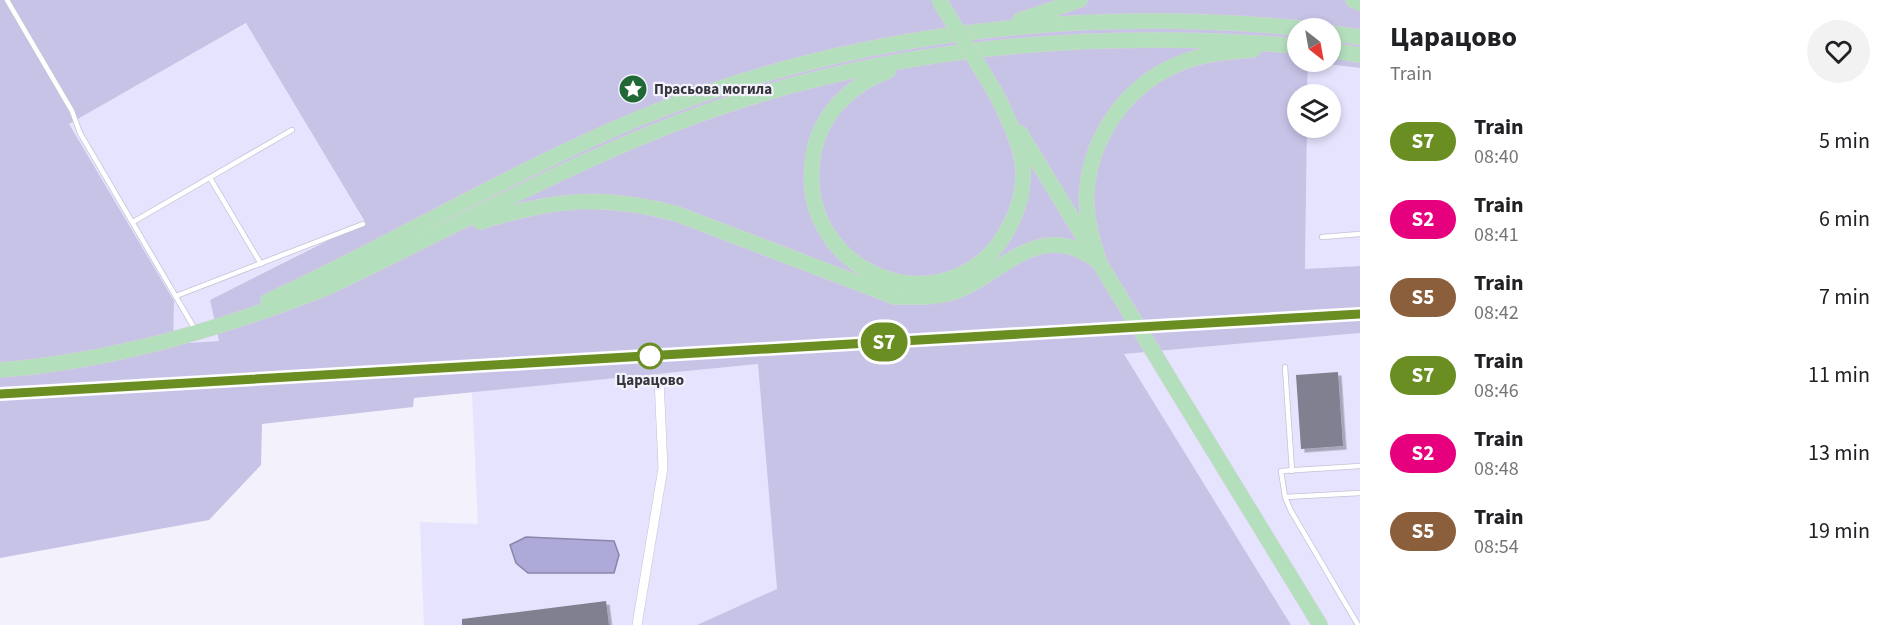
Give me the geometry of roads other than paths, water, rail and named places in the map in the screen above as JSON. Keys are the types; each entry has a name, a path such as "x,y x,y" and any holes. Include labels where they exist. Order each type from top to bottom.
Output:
{"main road":[{"path":"939,0 1320,625"},
{"path":"980,31 1064,7 1080,0"},
{"path":"1353,0 1360,3"},
{"path":"197,334 324,275 510,178 637,120 707,93 787,68 924,38 1084,21 1232,22 1287,27"},
{"path":"1341,34 1360,37"},
{"path":"0,370 93,358 197,334 326,288 580,165 713,110 804,83 930,56 1086,40 1229,40 1287,45"},
{"path":"1099,261 1088,215 1086,190 1098,143 1111,119 1131,96 1176,64 1205,56 1287,47"},
{"path":"1341,52 1360,55"},
{"path":"930,56 875,76 854,88 839,102 816,143 811,166 811,189 816,213 840,250 874,275 915,284 936,282 957,276 992,252 1006,234 1019,202 1023,170 1020,148 995,92"},
{"path":"437,236 545,204 595,200 640,204 677,214 895,297 926,298 951,293 1040,246 1058,244 1073,247 1099,261"}],"street":[{"path":"637,625 663,468 659,379"}],"lane":[{"path":"7,0 72,111 80,133 197,334"},
{"path":"133,222 292,130"},
{"path":"210,177 261,264"},
{"path":"176,296 363,224"},
{"path":"1322,237 1360,234"},
{"path":"1285,367 1292,471"},
{"path":"1358,625 1299,525 1286,497 1281,471 1360,466"},
{"path":"1286,497 1360,493"}],"railway":[{"path":"0,394 1360,314"}],"train":[{"name":"S7","path":"0,394 1360,314"}],"place":[{"name":"Прасьова могила","path":"633,89"},
{"name":"Царацово","path":"650,356"}]}
